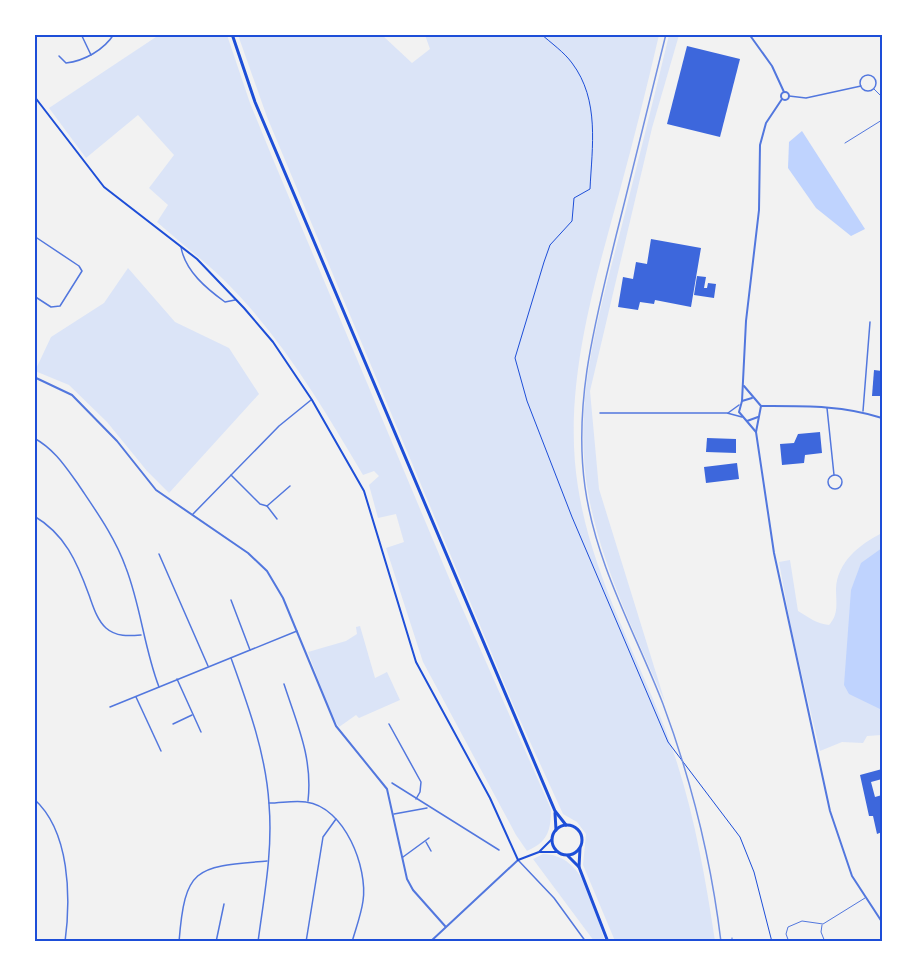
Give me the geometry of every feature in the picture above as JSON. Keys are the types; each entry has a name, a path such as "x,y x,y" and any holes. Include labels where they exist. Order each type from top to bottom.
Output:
{"main road":[{"path":"232,34 255,102 555,811 566,825"},
{"path":"34,96 104,187 181,246 236,299 273,342 312,400 364,491 416,662 476,771 518,860 539,852 558,852 567,856 579,867"},
{"path":"539,852 552,839 556,830 555,811"},
{"path":"556,830 566,825 576,827 582,834 579,867 608,942"},
{"path":"552,839 558,852"},
{"path":"567,856 580,848"}],"street":[{"path":"81,34 91,55"},
{"path":"59,56 66,63 91,55 105,46 114,34"},
{"path":"749,34 772,66 784,92 789,96 806,98 861,86"},
{"path":"870,76 876,81 874,89 867,91 861,86 862,79 870,76"},
{"path":"727,414 740,405 744,386 746,321 759,210 760,145 766,123 784,92"},
{"path":"782,99 786,100 789,96"},
{"path":"34,236 79,266 82,271 60,306 51,307 34,296"},
{"path":"181,246 185,261 198,280 225,302 236,299"},
{"path":"863,411 870,322"},
{"path":"34,377 72,395 117,441 156,490 248,553 267,571 297,630 330,715 352,748 380,777 389,794 407,879 413,890 445,926"},
{"path":"744,386 761,406 826,406 863,411 882,418"},
{"path":"742,401 754,399"},
{"path":"193,514 279,426 312,400"},
{"path":"740,405 743,418 756,432"},
{"path":"761,406 756,432 785,611 830,811 845,860 865,898 882,922"},
{"path":"826,406 834,476"},
{"path":"600,413 727,414 750,421 758,417"},
{"path":"34,438 47,445 63,463 105,524 126,567 136,600 142,635 159,687"},
{"path":"231,475 260,504 267,506 277,519"},
{"path":"834,476 841,478 842,483 834,489 828,481 834,476"},
{"path":"267,506 290,486"},
{"path":"34,516 51,526 71,550 94,609 106,629 125,637 142,635"},
{"path":"159,554 208,667"},
{"path":"231,600 250,650"},
{"path":"110,707 297,630"},
{"path":"231,658 247,703 262,760 269,803 269,861 258,942"},
{"path":"177,679 201,732"},
{"path":"284,684 310,771 307,802"},
{"path":"136,697 160,751"},
{"path":"172,724 193,714"},
{"path":"389,724 418,775 420,792 416,799"},
{"path":"392,783 428,808 499,850"},
{"path":"34,799 54,822 66,867 69,912 66,942"},
{"path":"269,803 307,802 328,811 336,818 353,844 363,887 363,901 352,942"},
{"path":"394,814 428,808"},
{"path":"306,942 323,837 336,818"},
{"path":"403,857 429,838"},
{"path":"426,841 431,851"},
{"path":"430,942 518,860 554,898 586,942"},
{"path":"179,942 182,903 186,891 202,872 224,865 269,861"},
{"path":"216,942 224,904"}],"lane":[{"path":"874,89 882,97"},
{"path":"845,143 882,120"},
{"path":"825,942 820,927 865,898"},
{"path":"789,942 786,934 788,927 802,921 823,924"}],"path":[{"path":"541,34 572,63 584,87 594,124 594,160 590,189 574,198 572,221 550,244 515,358 527,402 572,517 668,742 740,837 754,872 772,942"}],"shaded area":[{"path":"159,35 227,35 250,103 275,164 452,585 551,809 549,830 539,844 527,851 516,835 423,662 386,548 404,542 396,514 378,518 369,485 379,476 374,471 363,475 299,372 244,301 223,279 157,222 168,205 149,188 174,155 138,115 86,158 49,108"},
{"path":"238,35 382,35 412,63 430,49 425,35 659,35 583,337 574,412 574,450 578,487 593,549 614,608 664,726 682,778 701,859 715,941 615,941 583,865 586,834 577,822 563,814 515,709 267,117"},
{"path":"669,35 679,35 652,128 590,391 599,489 665,702 621,602 603,551 589,498 584,463 583,429 585,394 597,326"},
{"path":"128,268 175,322 229,348 259,394 169,493 147,471 107,422 69,385 35,371 51,337 104,303"},
{"path":"882,533 882,735 867,736 863,743 842,742 820,751 792,633 779,562 790,560 798,611 817,622 829,625 836,612 837,579 845,562 858,548"},
{"path":"360,626 375,678 387,672 400,700 359,718 356,715 339,727 331,714 308,652 346,641 357,634 356,627"},
{"path":"543,854 558,857 569,863 578,873 586,886 605,941 594,941 533,859"}],"water":[{"path":"802,131 865,229 851,236 816,208 788,168 789,142"},
{"path":"882,548 882,710 849,694 844,685 851,590 861,563"}],"building":[{"path":"687,46 740,59 720,137 667,124"},
{"path":"651,239 701,248 691,307 655,300 654,304 640,302 638,310 618,307 623,277 633,279 636,262 647,264"},
{"path":"697,276 706,277 704,288 707,288 708,283 716,284 714,298 694,295"},
{"path":"874,370 882,371 881,396 872,396"},
{"path":"820,432 822,453 805,455 804,463 782,465 780,444 794,443 798,434"},
{"path":"707,438 736,439 736,453 706,452"},
{"path":"737,463 739,479 706,483 704,467"},
{"path":"882,769 882,779 871,782 875,797 882,795 882,832 877,834 873,816 869,816 860,775"}],"railway":[{"path":"666,34 594,329 584,392 582,455 590,516 598,544 607,571 663,704 683,762 706,851 721,942"}]}
